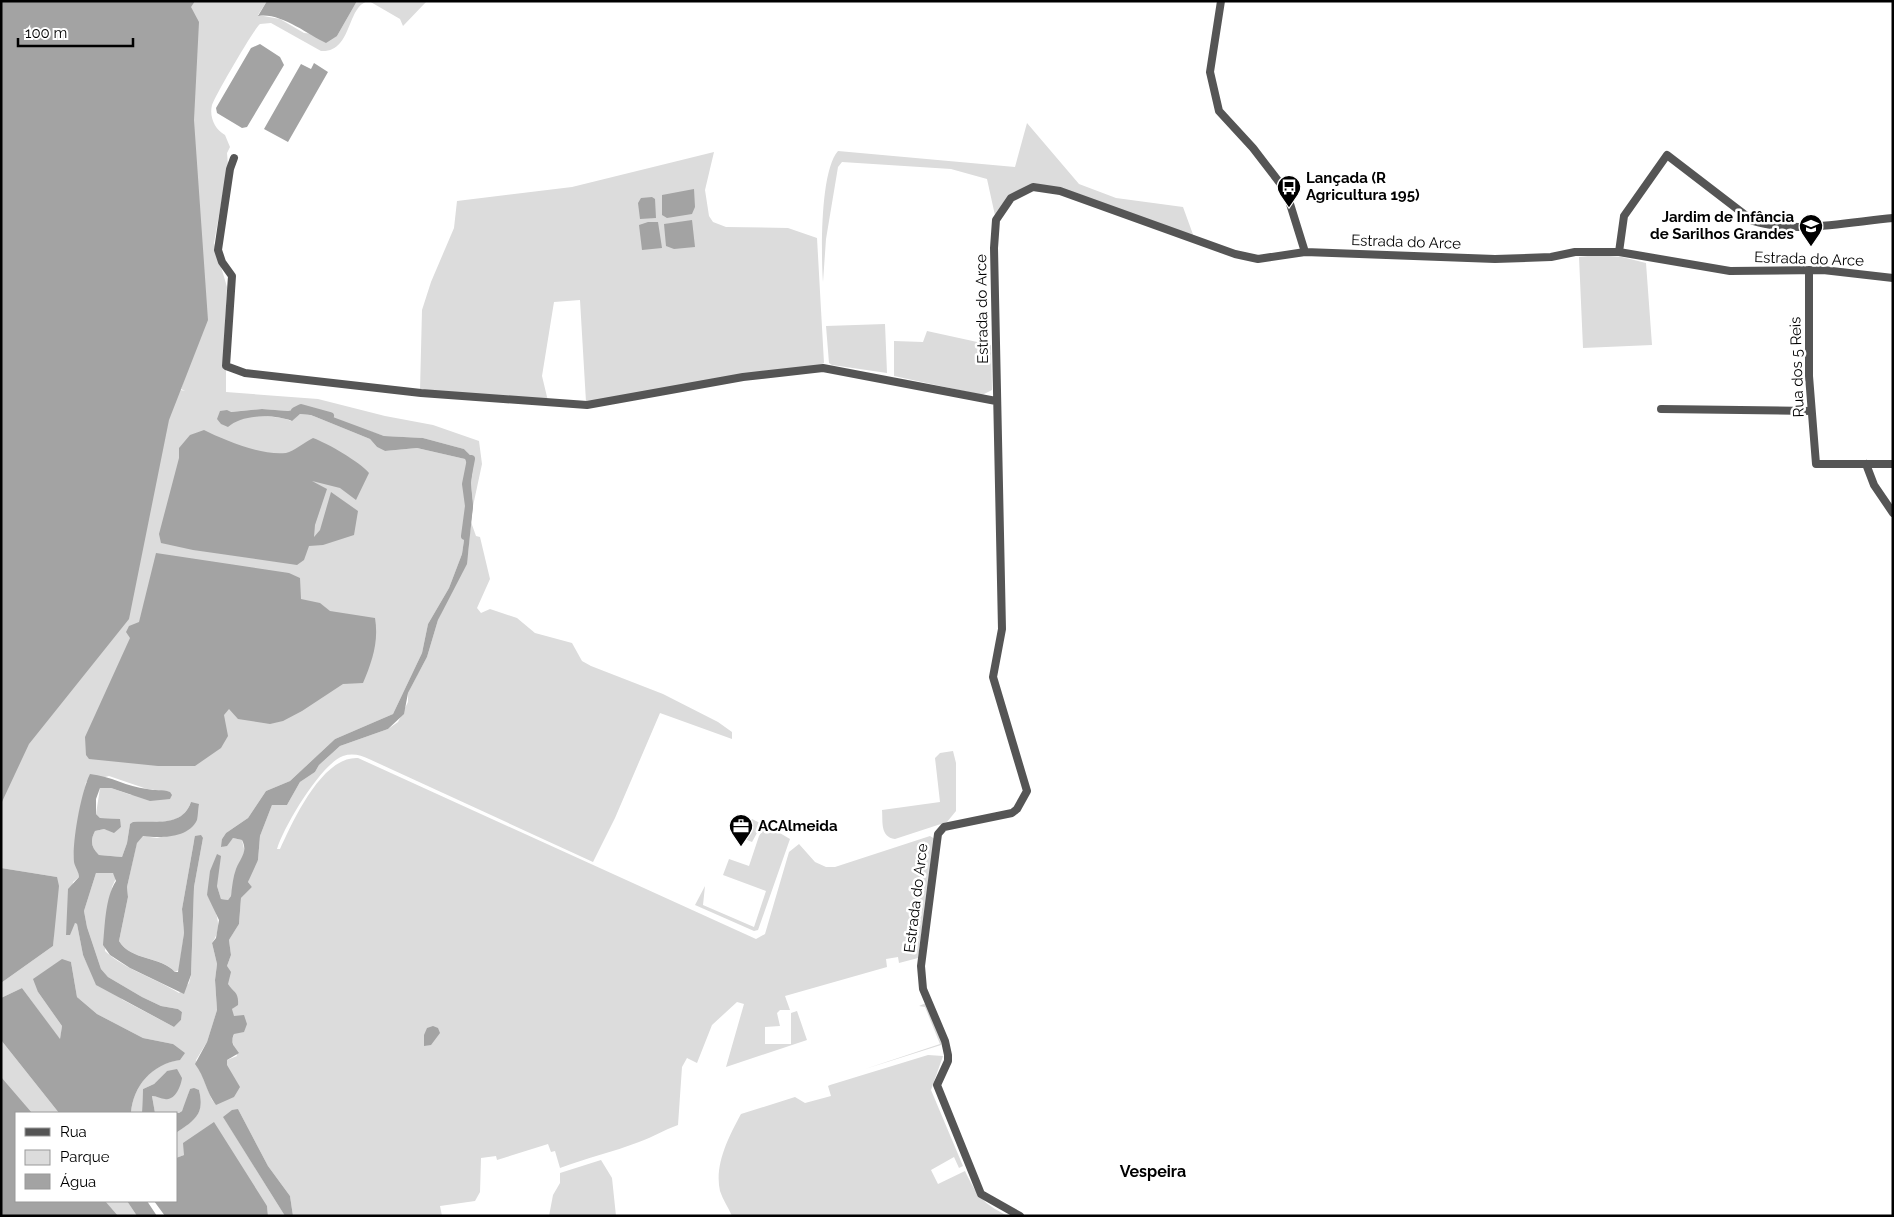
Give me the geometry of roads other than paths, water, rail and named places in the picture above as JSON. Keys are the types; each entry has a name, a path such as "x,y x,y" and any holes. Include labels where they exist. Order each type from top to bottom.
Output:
{"street":[{"path":"1221,1 1210,72 1219,111 1253,148 1286,191 1305,252"},
{"path":"1619,252 1624,216 1667,155 1753,221 1764,225 1795,227 1893,218"},
{"path":"234,158 230,169 218,250 222,262 232,276 226,366 245,373 421,393 587,405 743,376 823,368 996,401"},
{"name":"Estrada do Arce","path":"1020,1216 981,1194 937,1085 948,1061 948,1055 945,1041 923,989 922,966 938,834 944,827 1012,813 1017,809 1027,790 993,677 1001,644 1002,629 996,401 996,220 1011,198 1033,187 1060,191 1235,254 1258,259 1305,252 1495,259 1551,257 1575,252 1619,252 1730,270 1809,270 1893,278"},
{"name":"Rua dos 5 Reis","path":"1809,270 1811,410 1816,464 1866,464"},
{"path":"1661,409 1811,410"},
{"path":"1893,464 1866,464 1874,485 1893,513"}],"water":[{"path":"1,1 195,1 191,7 199,22 194,120 208,320 169,420 129,619 29,744 1,804"},
{"path":"267,1 357,1 337,36 326,43 284,20 275,17 258,16"},
{"path":"260,44 280,57 284,65 247,127 242,128 217,113 216,108 251,48"},
{"path":"314,63 328,72 288,142 264,129 301,64 311,69"},
{"path":"694,189 695,207 692,214 667,218 662,215 662,195"},
{"path":"652,197 655,199 656,218 640,219 638,203 641,198"},
{"path":"692,220 695,247 674,249 666,246 664,224"},
{"path":"648,222 658,222 662,248 642,250 639,225"},
{"path":"301,408 322,413 384,436 423,438 464,449 474,459 471,483 473,506 467,564 438,620 427,657 408,693 404,714 388,729 340,746 319,765 315,772 300,782 287,805 272,805 260,836 258,860 248,882 252,887 241,898 239,924 229,940 231,955 227,966 231,972 228,984 237,995 238,1001 238,1005 232,1009 234,1016 244,1015 247,1024 244,1032 234,1034 232,1040 239,1053 227,1060 227,1065 240,1087 234,1097 216,1105 195,1064 207,1042 217,1010 215,980 217,964 212,943 216,938 219,920 207,895 210,871 217,854 221,856 217,886 221,899 228,900 231,896 235,872 244,848 242,840 233,838 227,846 221,847 222,839 226,833 248,818 266,791 290,781 335,739 393,714 422,653 428,624 449,588 462,554 469,506 466,484 469,469 465,459 417,448 385,451 377,447 370,439 311,415 300,414 292,421 276,417 258,416 241,420 228,427 221,424 217,419 220,411 227,410 231,412 262,409 288,411"},
{"path":"204,430 255,450 276,453 289,452 313,438 351,458 369,473 356,500 340,488 312,481 327,489 315,525 314,537 320,530 331,492 358,511 354,535 323,545 309,546 304,560 297,565 193,550 161,543 159,534 179,458 179,448 190,435"},
{"path":"156,553 289,573 300,578 301,599 320,603 330,611 375,618 374,652 363,683 343,684 302,711 283,721 270,724 238,719 229,709 224,715 228,736 221,748 195,766 158,766 89,759 86,755 85,737 130,638 126,632 129,626 139,622"},
{"path":"90,774 140,788 167,791 172,795 170,799 150,801 111,788 100,788 96,799 96,814 100,818 120,819 121,827 114,833 104,829 95,831 92,844 99,855 122,857 127,843 130,824 133,822 167,821 181,816 191,802 199,804 197,820 187,831 165,837 143,836 137,843 127,887 128,897 119,941 131,952 162,963 178,972 184,933 182,909 195,836 201,835 203,838 194,887 191,975 184,994 130,968 110,955 103,945 108,903 116,881 113,873 96,873 84,911 87,927 101,969 108,977 142,997 161,1006 178,1009 182,1012 181,1020 174,1027 96,985 83,955 77,924 75,923 70,935 66,935 68,889 79,877 74,862 76,830 80,804"},
{"path":"1,868 57,877 59,886 53,946 1,983"},
{"path":"62,959 71,962 77,997 97,1014 143,1038 173,1044 185,1053 180,1060 161,1066 146,1078 136,1094 131,1112 58,1112 1,1040 1,998 22,988 60,1039 62,1026 38,992 33,979"},
{"path":"433,1026 438,1028 440,1033 431,1045 424,1046 424,1035 427,1028"},
{"path":"177,1069 182,1078 179,1089 169,1099 152,1096 155,1112 142,1112 143,1089 154,1084 167,1071"},
{"path":"1,1077 31,1112 15,1112 15,1202 106,1202 118,1216 1,1216"},
{"path":"194,1088 199,1090 201,1105 197,1116 178,1132 178,1113 182,1111 190,1089"},
{"path":"238,1109 268,1166 290,1196 293,1216 285,1216 223,1117 232,1110"},
{"path":"214,1122 267,1206 268,1216 165,1216 155,1202 178,1202 178,1157 184,1155 183,1143"},
{"path":"128,1202 148,1202 157,1216 137,1216"}],"waterway":[{"path":"295,411 301,408 330,416"},
{"path":"465,536 469,506 466,484 471,459"}],"place":[{"name":"Lançada (R Agricultura 195)","path":"1289,208"},
{"name":"Jardim de Infância de Sarilhos Grandes","path":"1811,247"},
{"name":"ACAlmeida","path":"741,847"}],"district":[{"name":"Vespeira","path":"1153,1171"}]}
